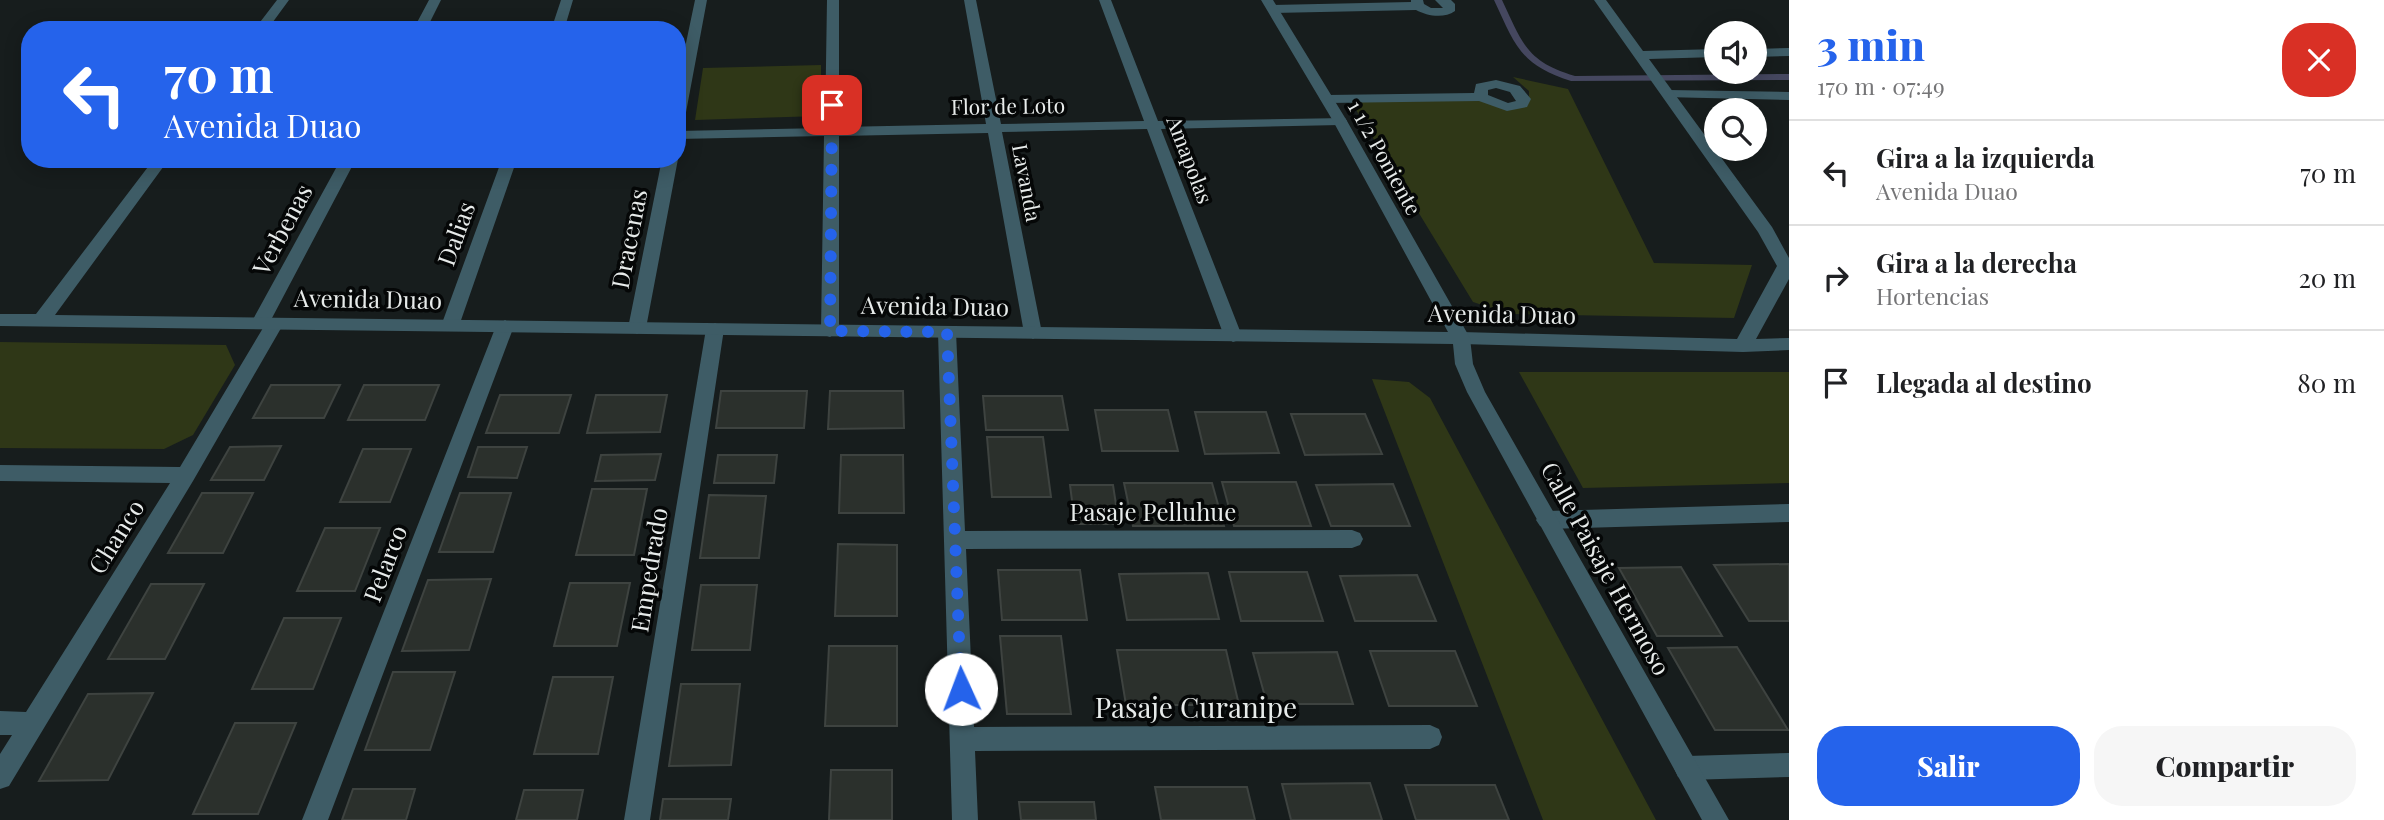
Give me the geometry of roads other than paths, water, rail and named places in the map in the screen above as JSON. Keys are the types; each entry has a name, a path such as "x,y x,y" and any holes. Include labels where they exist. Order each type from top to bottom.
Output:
{"street":[{"path":"268,21 283,0"},
{"path":"424,21 435,0"},
{"path":"559,21 567,0"},
{"path":"686,77 701,0"},
{"path":"830,331 833,0"},
{"name":"Lavanda","path":"970,0 1033,333"},
{"name":"Amapolas","path":"1105,0 1233,335"},
{"path":"1270,5 1418,3 1430,12 1449,11 1449,4 1441,0"},
{"path":"1600,0 1766,231 1787,270 1742,346"},
{"name":"1 1/2 Poniente","path":"1270,5 1340,121 1461,338"},
{"path":"1767,53 1789,52"},
{"path":"1640,55 1704,53"},
{"path":"1326,99 1481,97"},
{"name":"Flor de Loto","path":"686,135 1340,121"},
{"path":"41,321 155,168"},
{"name":"Verbenas","path":"268,323 345,168"},
{"name":"Dalias","path":"450,326 507,168"},
{"name":"Dracenas","path":"638,328 668,168"},
{"name":"Avenida Duao","path":"0,320 1461,338 1742,346 1789,344"},
{"name":"Chanco","path":"0,777 186,475 268,323"},
{"name":"Pelarco","path":"315,820 505,326"},
{"name":"Empedrado","path":"637,820 715,329"},
{"path":"947,332 965,820"},
{"name":"Calle Paisaje Hermoso","path":"1461,338 1464,365 1476,392 1717,820"},
{"path":"0,473 186,475"},
{"path":"1547,520 1789,513"},
{"name":"Pasaje Pelluhue","path":"955,540 1352,539"},
{"path":"0,723 32,724"},
{"name":"Pasaje Curanipe","path":"963,739 1430,737"},
{"path":"1687,768 1789,765"}],"lane":[{"path":"1666,91 1789,96"}],"waterway":[{"path":"1498,0 1524,52 1543,68 1574,79 1789,77"}]}
